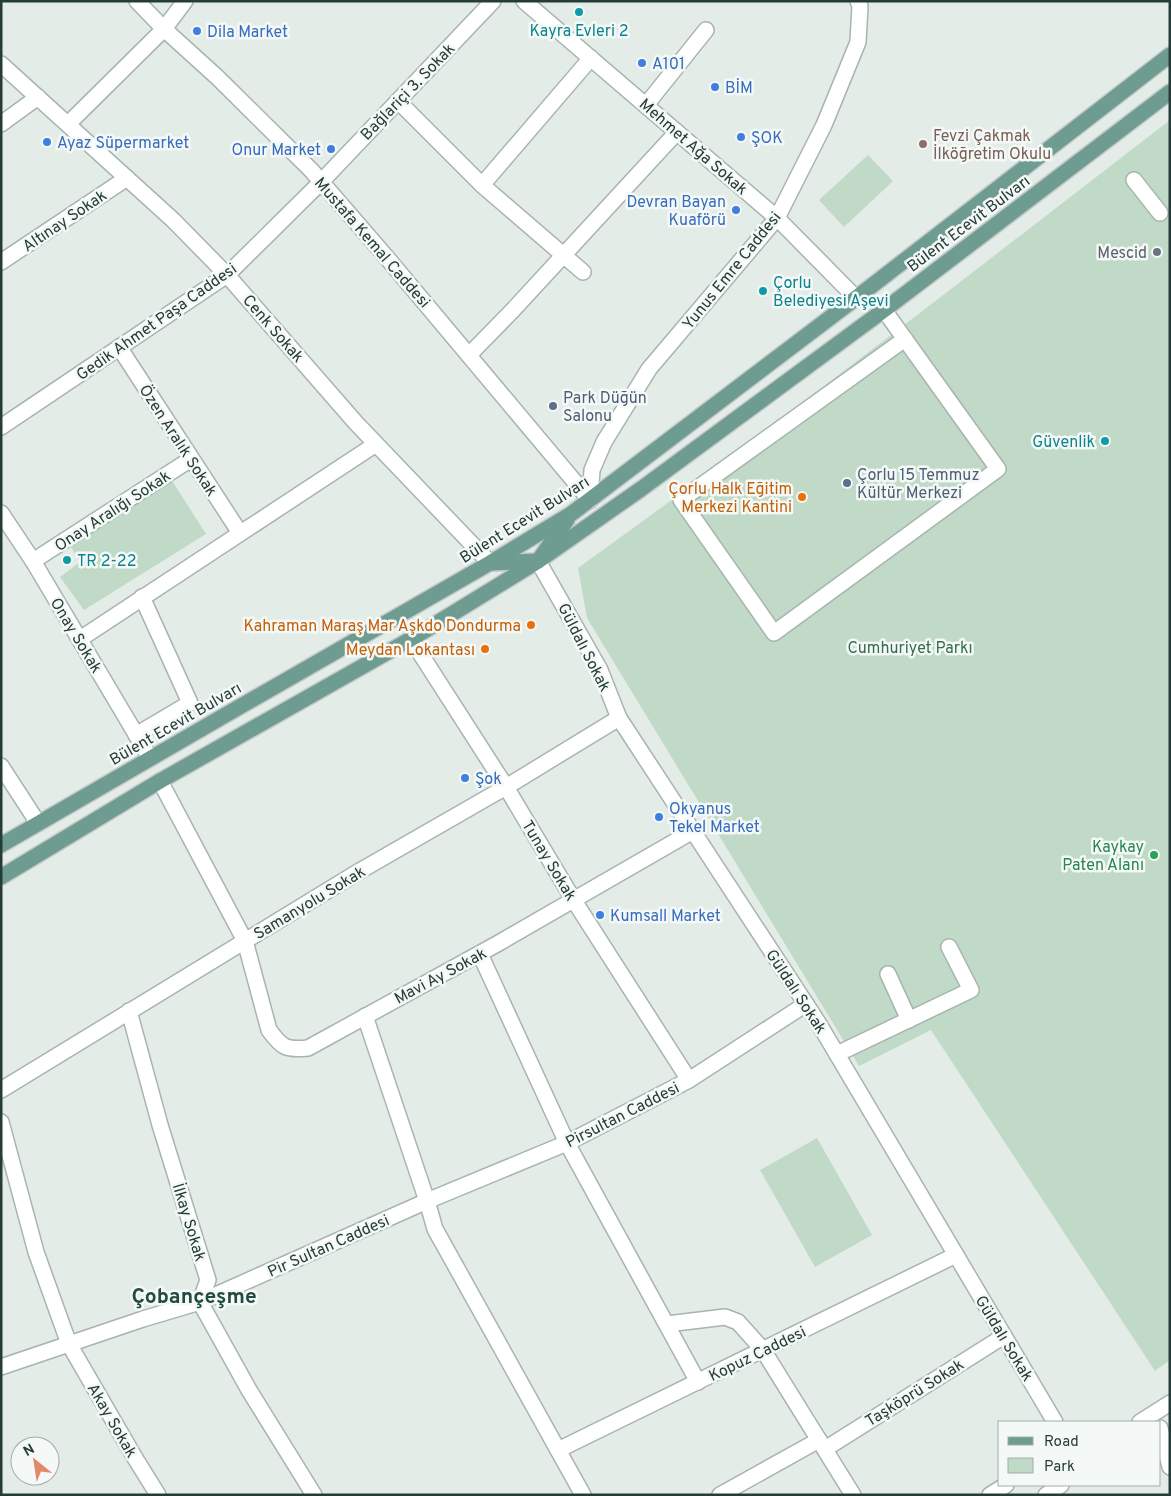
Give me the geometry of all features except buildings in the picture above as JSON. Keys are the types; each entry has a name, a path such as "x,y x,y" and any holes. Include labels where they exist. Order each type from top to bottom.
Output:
{"main road":[{"name":"Bülent Ecevit Bulvarı","path":"1,845 490,563 571,514 856,298 1170,55"},
{"name":"Bülent Ecevit Bulvarı","path":"1,877 160,781 411,639 538,561 603,517 884,310 1170,92"},
{"path":"590,500 603,517"},
{"path":"490,563 538,561 571,514"},
{"path":"490,563 504,582"}],"street":[{"name":"Mustafa Kemal Caddesi","path":"137,1 164,29 217,77 321,182 590,500"},
{"path":"68,124 164,29 185,1"},
{"name":"Bağlariçi 3. Sokak","path":"321,182 493,1"},
{"name":"Mehmet Ağa Sokak","path":"524,1 777,218 856,298"},
{"name":"Yunus Emre Caddesi","path":"590,500 592,470 604,442 649,369 777,218 824,125 858,42 862,3"},
{"path":"646,105 706,30"},
{"path":"482,185 591,58"},
{"name":"Cenk Sokak","path":"1,64 173,220 228,275 356,423 490,563"},
{"path":"1,124 38,97"},
{"path":"398,101 482,185 583,272"},
{"path":"469,355 677,132"},
{"name":"Altınay Sokak","path":"1,262 127,178"},
{"path":"1134,180 1160,213"},
{"name":"Gedik Ahmet Paşa Caddesi","path":"1,426 228,275 321,182"},
{"path":"884,310 905,339 998,469 774,632 681,500 905,339"},
{"name":"Özen Aralık Sokak","path":"119,347 240,533"},
{"path":"80,639 376,444"},
{"name":"Onay Aralığı Sokak","path":"33,561 191,459"},
{"name":"Onay Sokak","path":"1,513 33,561 150,758"},
{"name":"Güldalı Sokak","path":"538,561 600,670 619,718 837,1054 1054,1421"},
{"path":"136,734 190,703 142,597"},
{"name":"Tunay Sokak","path":"411,639 506,787 573,899 689,1080"},
{"name":"Samanyolu Sokak","path":"1,1090 358,872 506,787 619,718"},
{"path":"1,766 38,823"},
{"name":"Mavi Ay Sokak","path":"160,781 245,941 269,1030 277,1042 290,1050 308,1048 480,954 693,831"},
{"path":"837,1054 970,990 950,947"},
{"path":"480,954 567,1143 698,1382"},
{"path":"888,974 908,1020"},
{"name":"Pirsultan Caddesi","path":"427,1201 567,1143 689,1080 806,1004"},
{"name":"İlkay Sokak","path":"129,1011 160,1125 208,1280 200,1302"},
{"path":"365,1016 435,1229 583,1495"},
{"name":"Akay Sokak","path":"1,1122 36,1252 69,1344 158,1495"},
{"name":"Pir Sultan Caddesi","path":"1,1367 200,1302 427,1201"},
{"name":"Kopuz Caddesi","path":"558,1450 956,1255"},
{"path":"200,1302 249,1390 314,1495"},
{"path":"667,1324 725,1317 738,1322 763,1350 853,1495"},
{"name":"Taşköprü Sokak","path":"720,1495 822,1444 1004,1336"},
{"path":"1142,1421 1170,1403"},
{"path":"1163,1426 1170,1467"},
{"path":"990,1495 1004,1486"},
{"path":"1046,1495 1059,1486"}],"green space":[{"name":"Cumhuriyet Parkı","path":"1170,120 1170,1360 1155,1371 931,1030 859,1066 587,618 578,568 802,403"},
{"path":"868,155 893,181 844,227 819,200"},
{"path":"169,476 206,534 84,610 60,577 80,562 68,542"},
{"path":"817,1138 872,1235 815,1267 760,1170"}],"place":[{"name":"Kayra Evleri 2","path":"579,12"},
{"name":"Dila Market","path":"197,31"},
{"name":"A101","path":"642,63"},
{"name":"BİM","path":"715,87"},
{"name":"ŞOK","path":"741,137"},
{"name":"Ayaz Süpermarket","path":"47,142"},
{"name":"Fevzi Çakmak İlköğretim Okulu","path":"923,144"},
{"name":"Onur Market","path":"331,149"},
{"name":"Devran Bayan Kuaförü","path":"736,210"},
{"name":"Mescid","path":"1157,252"},
{"name":"Çorlu Belediyesi Aşevi","path":"763,291"},
{"name":"Park Düğün Salonu","path":"553,406"},
{"name":"Güvenlik","path":"1105,441"},
{"name":"Çorlu 15 Temmuz Kültür Merkezi","path":"847,483"},
{"name":"Çorlu Halk Eğitim Merkezi Kantini","path":"802,497"},
{"name":"TR 2-22","path":"67,560"},
{"name":"Kahraman Maraş Mar Aşkdo Dondurma","path":"531,625"},
{"name":"Meydan Lokantası","path":"485,649"},
{"name":"Şok","path":"465,778"},
{"name":"Okyanus Tekel Market","path":"659,817"},
{"name":"Kaykay Paten Alanı","path":"1154,855"},
{"name":"Kumsall Market","path":"600,915"}],"district":[{"name":"Çobançeşme","path":"194,1296"}]}
